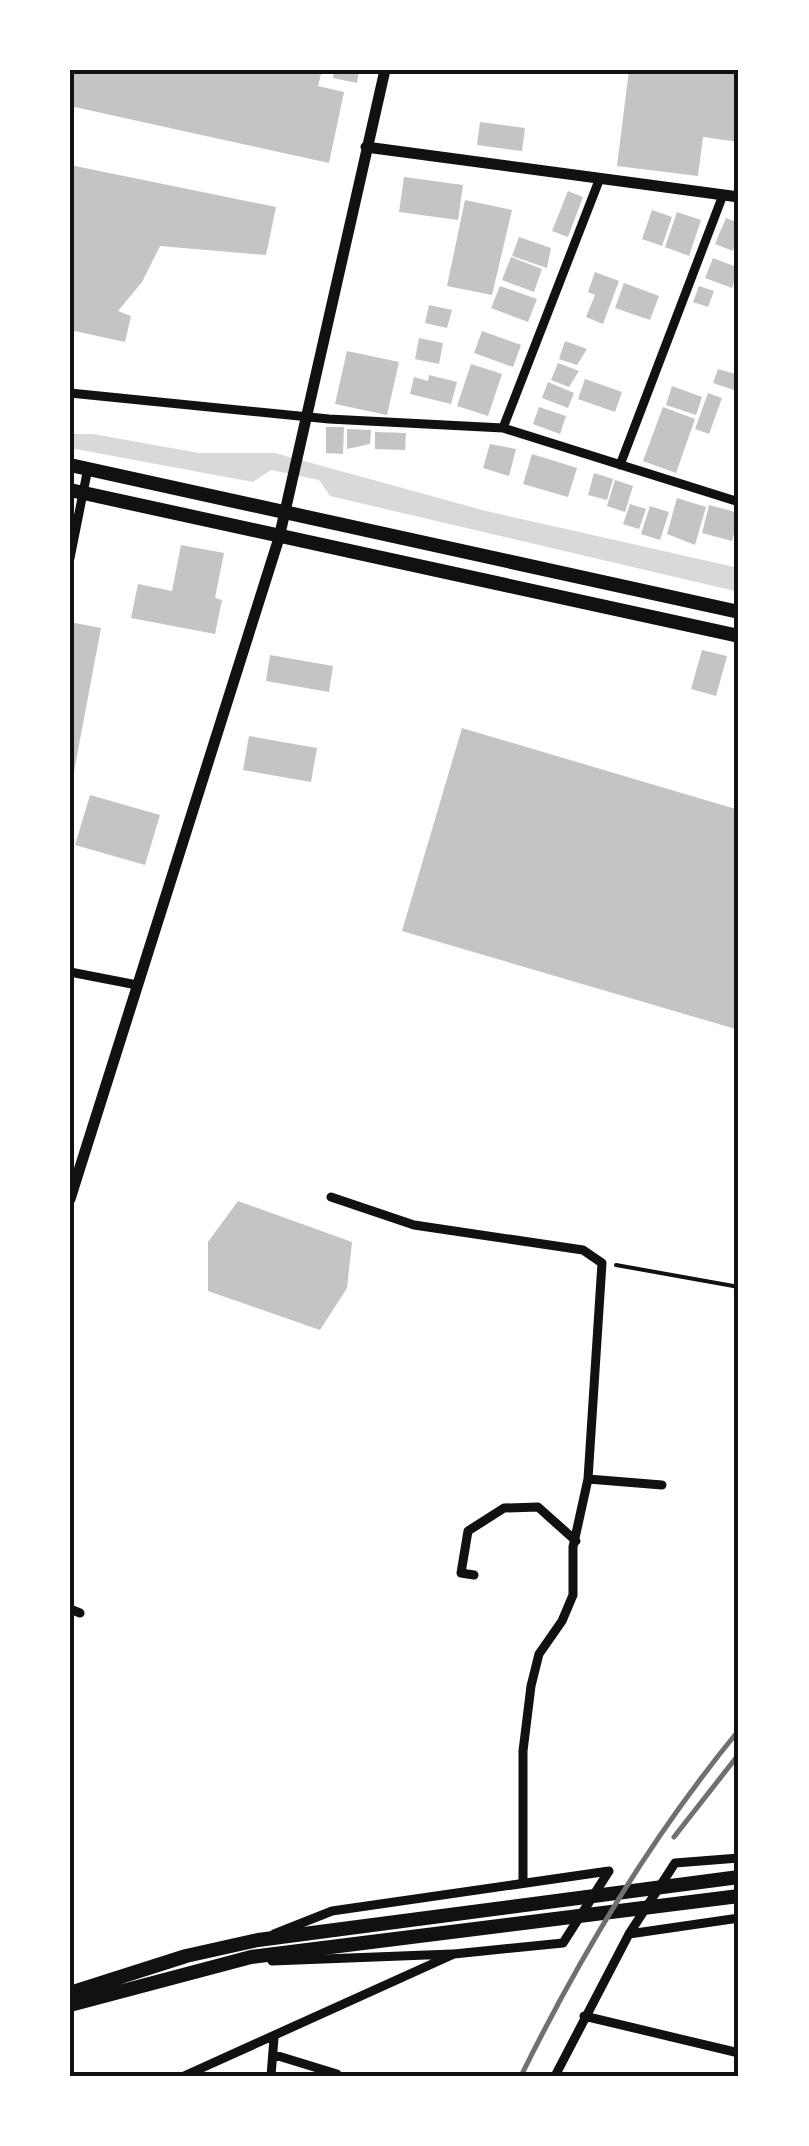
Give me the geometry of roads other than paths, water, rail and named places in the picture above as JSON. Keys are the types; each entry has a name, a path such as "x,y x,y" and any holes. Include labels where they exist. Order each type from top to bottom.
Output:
{"main road":[{"path":"70,465 739,612"},
{"path":"76,492 739,636"},
{"path":"70,1994 186,1956 258,1940 739,1877"},
{"path":"70,2005 251,1957 739,1896"}],"street":[{"path":"70,1199 285,513 385,70"},
{"path":"366,148 739,197"},
{"path":"503,428 600,178"},
{"path":"620,465 723,196"},
{"path":"70,393 308,416 503,428 738,499"},
{"path":"70,558 76,492 88,468"},
{"path":"70,972 137,985"},
{"path":"331,1197 414,1224 582,1250 602,1262 588,1479 576,1540 573,1595 562,1621 539,1654 531,1686 523,1751 522,1884"},
{"path":"588,1479 662,1486"},
{"path":"474,1574 460,1573 468,1531 504,1508 538,1506 576,1540"},
{"path":"556,2076 629,1934 675,1864 739,1858"},
{"path":"251,1957 270,1961 454,1954 563,1943 610,1870 332,1911 258,1940"},
{"path":"629,1934 739,1918"},
{"path":"184,2076 454,1954"},
{"path":"584,2016 739,2053"},
{"path":"271,2076 274,2038"},
{"path":"275,2055 337,2074"}],"railway":[{"path":"521,2076 568,1985 647,1854 739,1730"},
{"path":"674,1837 739,1754"}]}
